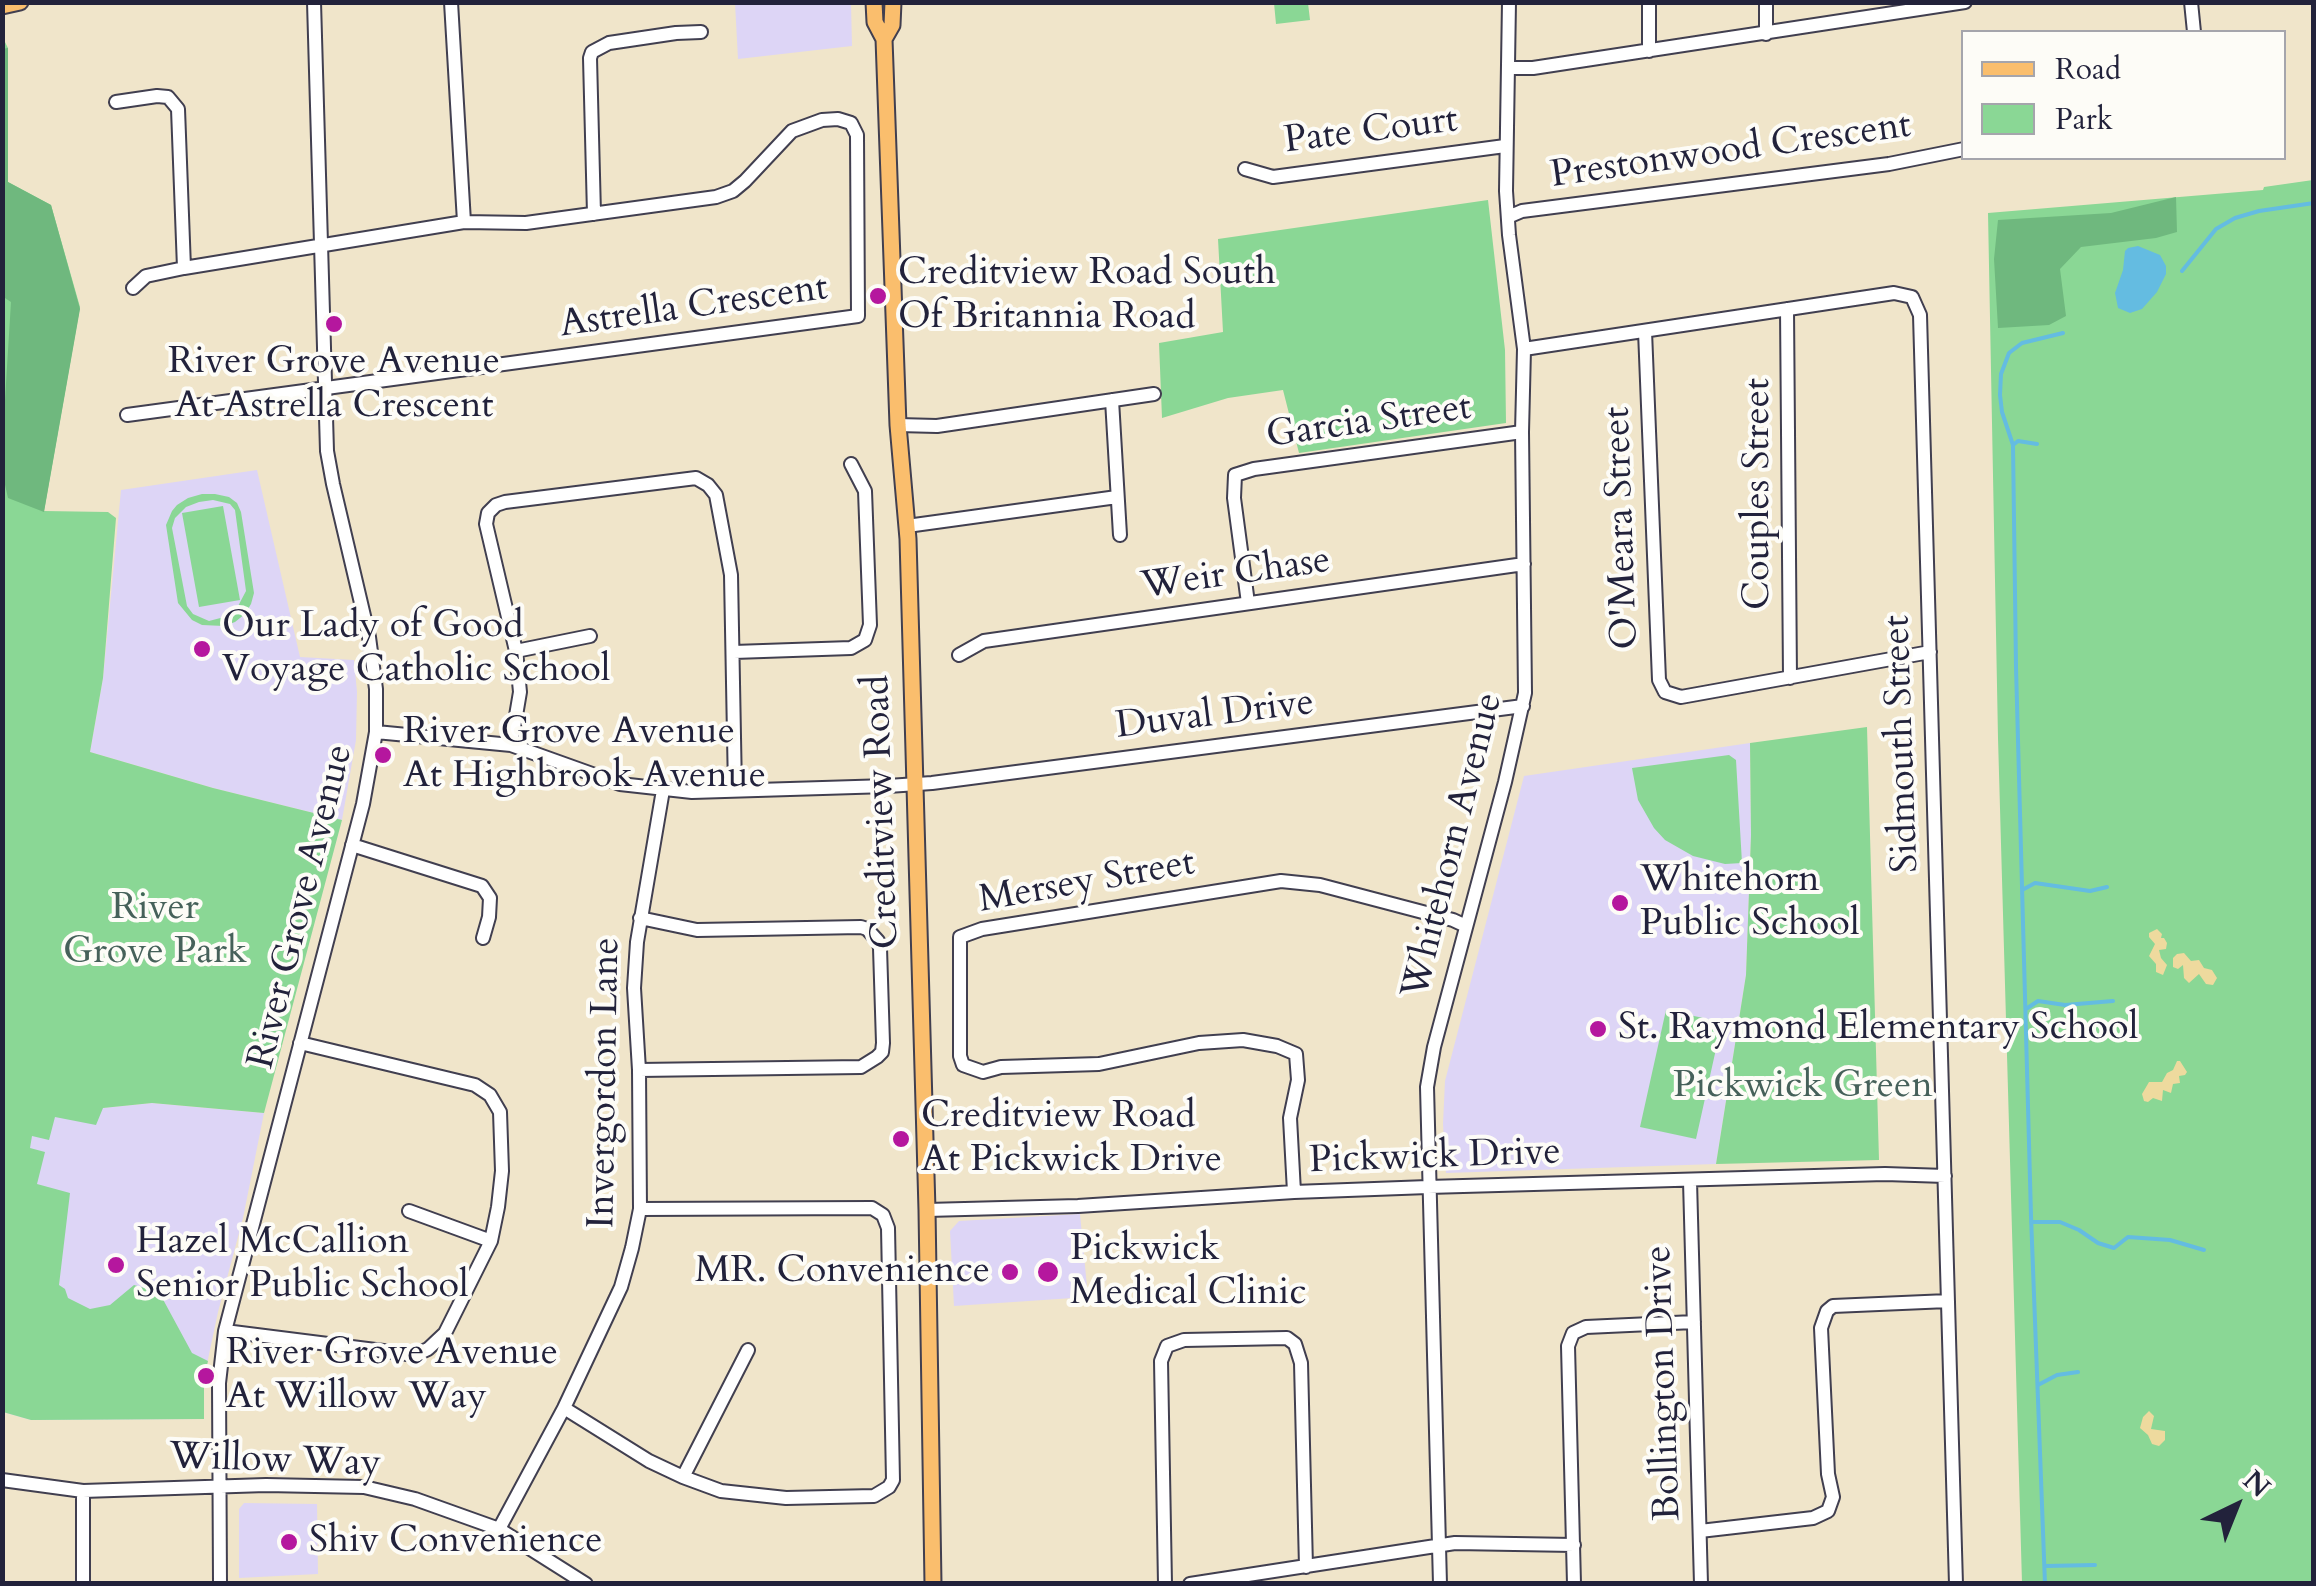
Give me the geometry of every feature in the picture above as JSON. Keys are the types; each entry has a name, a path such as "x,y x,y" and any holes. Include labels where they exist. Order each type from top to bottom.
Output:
{"main road":[{"path":"2,6 20,2"},
{"name":"Creditview Road","path":"874,2 874,22 884,39 898,426 907,526 927,1210 933,1584"},
{"name":"Creditview Road","path":"884,39 892,25 893,2"}],"street":[{"name":"River Grove Avenue","path":"220,1584 219,1383 225,1332 352,844 376,732 376,689 369,637 329,466 314,2"},
{"path":"451,2 464,222"},
{"name":"Whitehorn Avenue","path":"1440,1584 1426,1088 1525,694 1524,349 1508,217 1505,146 1510,2"},
{"path":"1649,2 1649,51"},
{"path":"1766,2 1766,34"},
{"path":"1508,68 1533,68 1965,2"},
{"path":"2191,2 2194,30"},
{"path":"594,214 592,52 609,44 701,32"},
{"path":"116,102 168,97 178,109 184,268"},
{"name":"Astrella Crescent","path":"133,288 146,276 321,244 464,222 526,223 716,197 732,191 792,132 822,120 851,122 857,135 858,316 324,389"},
{"name":"Pate Court","path":"1245,169 1273,176 1505,146"},
{"name":"Prestonwood Crescent","path":"1508,217 1522,211 1889,164 1961,150"},
{"name":"Sidmouth Street","path":"1524,349 1894,293 1912,298 1920,315 1956,1584"},
{"name":"Couples Street","path":"1787,309 1790,678"},
{"name":"O'Meara Street","path":"1645,331 1659,680 1665,692 1681,697 1930,652"},
{"path":"127,415 324,389"},
{"path":"898,426 937,426 1154,394"},
{"path":"1112,400 1120,534"},
{"name":"Garcia Street","path":"1248,603 1234,498 1236,475 1254,469 1522,432"},
{"path":"734,652 851,648 865,640 870,625 865,491 851,464"},
{"path":"511,745 520,692 516,651 486,524 488,513 496,505 696,478 708,484 716,495 731,575 735,790"},
{"path":"907,526 1117,497"},
{"name":"Weir Chase","path":"959,655 984,641 1524,564"},
{"path":"516,651 590,636"},
{"name":"Duval Drive","path":"376,732 511,745 620,784 662,790 735,790 915,784 1523,706"},
{"name":"Invergordon Lane","path":"499,1530 564,1408 621,1287 640,1210 634,988 640,918 662,790"},
{"path":"352,844 482,886 490,898 490,917 482,938"},
{"name":"Mersey Street","path":"1294,1192 1290,1118 1298,1080 1296,1054 1243,1040 1200,1043 1099,1064 1001,1066 983,1072 964,1065 960,1056 960,936 982,929 1281,881 1320,885 1466,926"},
{"path":"639,1070 860,1067 882,1052 880,948 867,929 860,926 696,930 640,918"},
{"path":"225,1332 415,1354 428,1349 445,1333 491,1242 502,1171 500,1112 490,1095 475,1085 300,1043"},
{"name":"Pickwick Drive","path":"927,1210 1428,1187 1884,1174 1945,1176"},
{"name":"Bollington Drive","path":"1690,1181 1701,1584"},
{"path":"564,1408 649,1461 721,1491 767,1498 874,1496 889,1488 893,1480 888,1228 883,1216 872,1208 640,1210"},
{"path":"409,1211 491,1242"},
{"path":"1700,1532 1813,1518 1828,1511 1833,1497 1828,1474 1821,1328 1826,1311 1833,1306 1948,1301"},
{"path":"1574,1584 1568,1346 1572,1333 1586,1326 1694,1322"},
{"path":"1165,1584 1161,1361 1167,1346 1184,1340 1287,1338 1294,1344 1301,1363 1306,1567"},
{"path":"683,1477 748,1350"},
{"name":"Willow Way","path":"2,1480 83,1491 220,1486 364,1488 415,1499 499,1530 586,1584"},
{"path":"83,1491 83,1584"},
{"path":"1190,1584 1455,1543 1574,1545"}],"shaded area":[{"path":"735,3 851,3 852,46 738,59"},
{"name":"Our Lady of Good Voyage Catholic School","path":"257,470 300,657 354,660 356,740 342,820 90,752 103,678 121,490"},
{"path":"1750,743 1746,975 1716,1164 1446,1173 1445,1081 1524,776"},
{"name":"Hazel McCallion Senior Public School","path":"152,1103 264,1113 204,1378 204,1419 31,1420 3,1412 2,1106 102,1108"},
{"path":"1080,1214 1088,1297 954,1306 950,1231 959,1221"},
{"path":"244,1503 317,1504 318,1574 239,1578 239,1509"}],"green space":[{"path":"1274,3 1308,3 1310,20 1276,24"},
{"name":"River Grove Park","path":"2,36 8,48 8,182 51,205 80,307 44,511 108,512 116,518 103,678 90,752 342,820 264,1113 152,1103 103,1108 96,1125 55,1117 49,1140 32,1136 30,1148 45,1152 37,1184 70,1193 59,1285 68,1298 90,1309 110,1305 134,1285 159,1292 192,1353 208,1361 204,1419 31,1420 3,1412"},
{"path":"8,48 8,182 51,205 80,309 44,512 8,498 3,476 11,302 2,296 2,49"},
{"path":"2313,180 2313,1583 2022,1583 1998,738 1988,213 2263,190"},
{"path":"2176,197 2177,232 2081,247 2060,269 2066,316 2049,325 1998,328 1994,259 1998,220 2111,213"},
{"path":"1488,200 1505,350 1506,423 1299,453 1283,390 1228,398 1162,418 1159,343 1223,332 1218,239"},
{"path":"202,494 229,497 241,512 254,593 245,614 224,626 202,625 192,620 178,603 166,525 172,511 188,498","holes":["213,500 230,504 235,510 246,591 236,610 209,621 193,614 187,606 172,528 175,518 186,507"]},
{"path":"223,506 240,600 199,607 182,513"},
{"name":"Pickwick Green","path":"1867,727 1879,1160 1716,1164 1746,975 1750,743"},
{"path":"1729,755 1736,760 1742,863 1725,864 1693,856 1665,840 1638,800 1632,768"},
{"path":"1666,1010 1722,1022 1696,1139 1640,1127"}],"sand":[{"path":"2157,929 2167,943 2166,949 2159,950 2167,965 2163,975 2156,972 2156,964 2149,956 2155,944 2149,933"},
{"path":"2184,953 2191,961 2199,960 2204,968 2212,970 2217,978 2213,985 2206,984 2199,974 2189,983 2184,978 2183,965 2173,967 2173,958"},
{"path":"2177,1061 2187,1072 2179,1076 2180,1083 2173,1084 2171,1093 2163,1090 2162,1101 2144,1101 2142,1094 2149,1082 2162,1082"},
{"path":"2149,1411 2154,1416 2151,1429 2165,1431 2165,1440 2159,1446 2152,1444 2140,1428"}],"water":[{"path":"2138,246 2160,255 2166,274 2142,309 2130,313 2118,308 2115,293 2125,251"}],"waterway":[{"path":"2182,271 2216,229 2235,218 2314,203"},
{"path":"2045,1584 2031,1216 2013,445 2000,395 2001,374 2009,353 2022,343 2063,333"},
{"path":"2013,445 2018,441 2037,444"},
{"path":"2024,889 2035,883 2090,891 2107,887"},
{"path":"2026,1009 2038,1001 2065,1005 2113,1001"},
{"path":"2031,1222 2060,1222 2114,1248 2128,1237 2170,1240 2204,1250"},
{"path":"2038,1385 2057,1375 2078,1372"},
{"path":"2045,1566 2095,1565"}],"place":[{"name":"Creditview Road South Of Britannia Road","path":"878,296"},
{"name":"River Grove Avenue At Astrella Crescent","path":"334,324"},
{"name":"Our Lady of Good Voyage Catholic School","path":"202,649"},
{"name":"River Grove Avenue At Highbrook Avenue","path":"383,755"},
{"name":"Whitehorn Public School","path":"1620,903"},
{"name":"St. Raymond Elementary School","path":"1598,1029"},
{"name":"Creditview Road At Pickwick Drive","path":"901,1139"},
{"name":"Hazel McCallion Senior Public School","path":"116,1265"},
{"name":"MR. Convenience","path":"1010,1272"},
{"name":"Pickwick Medical Clinic","path":"1048,1272"},
{"name":"River Grove Avenue At Willow Way","path":"206,1376"},
{"name":"Shiv Convenience","path":"289,1542"}]}
